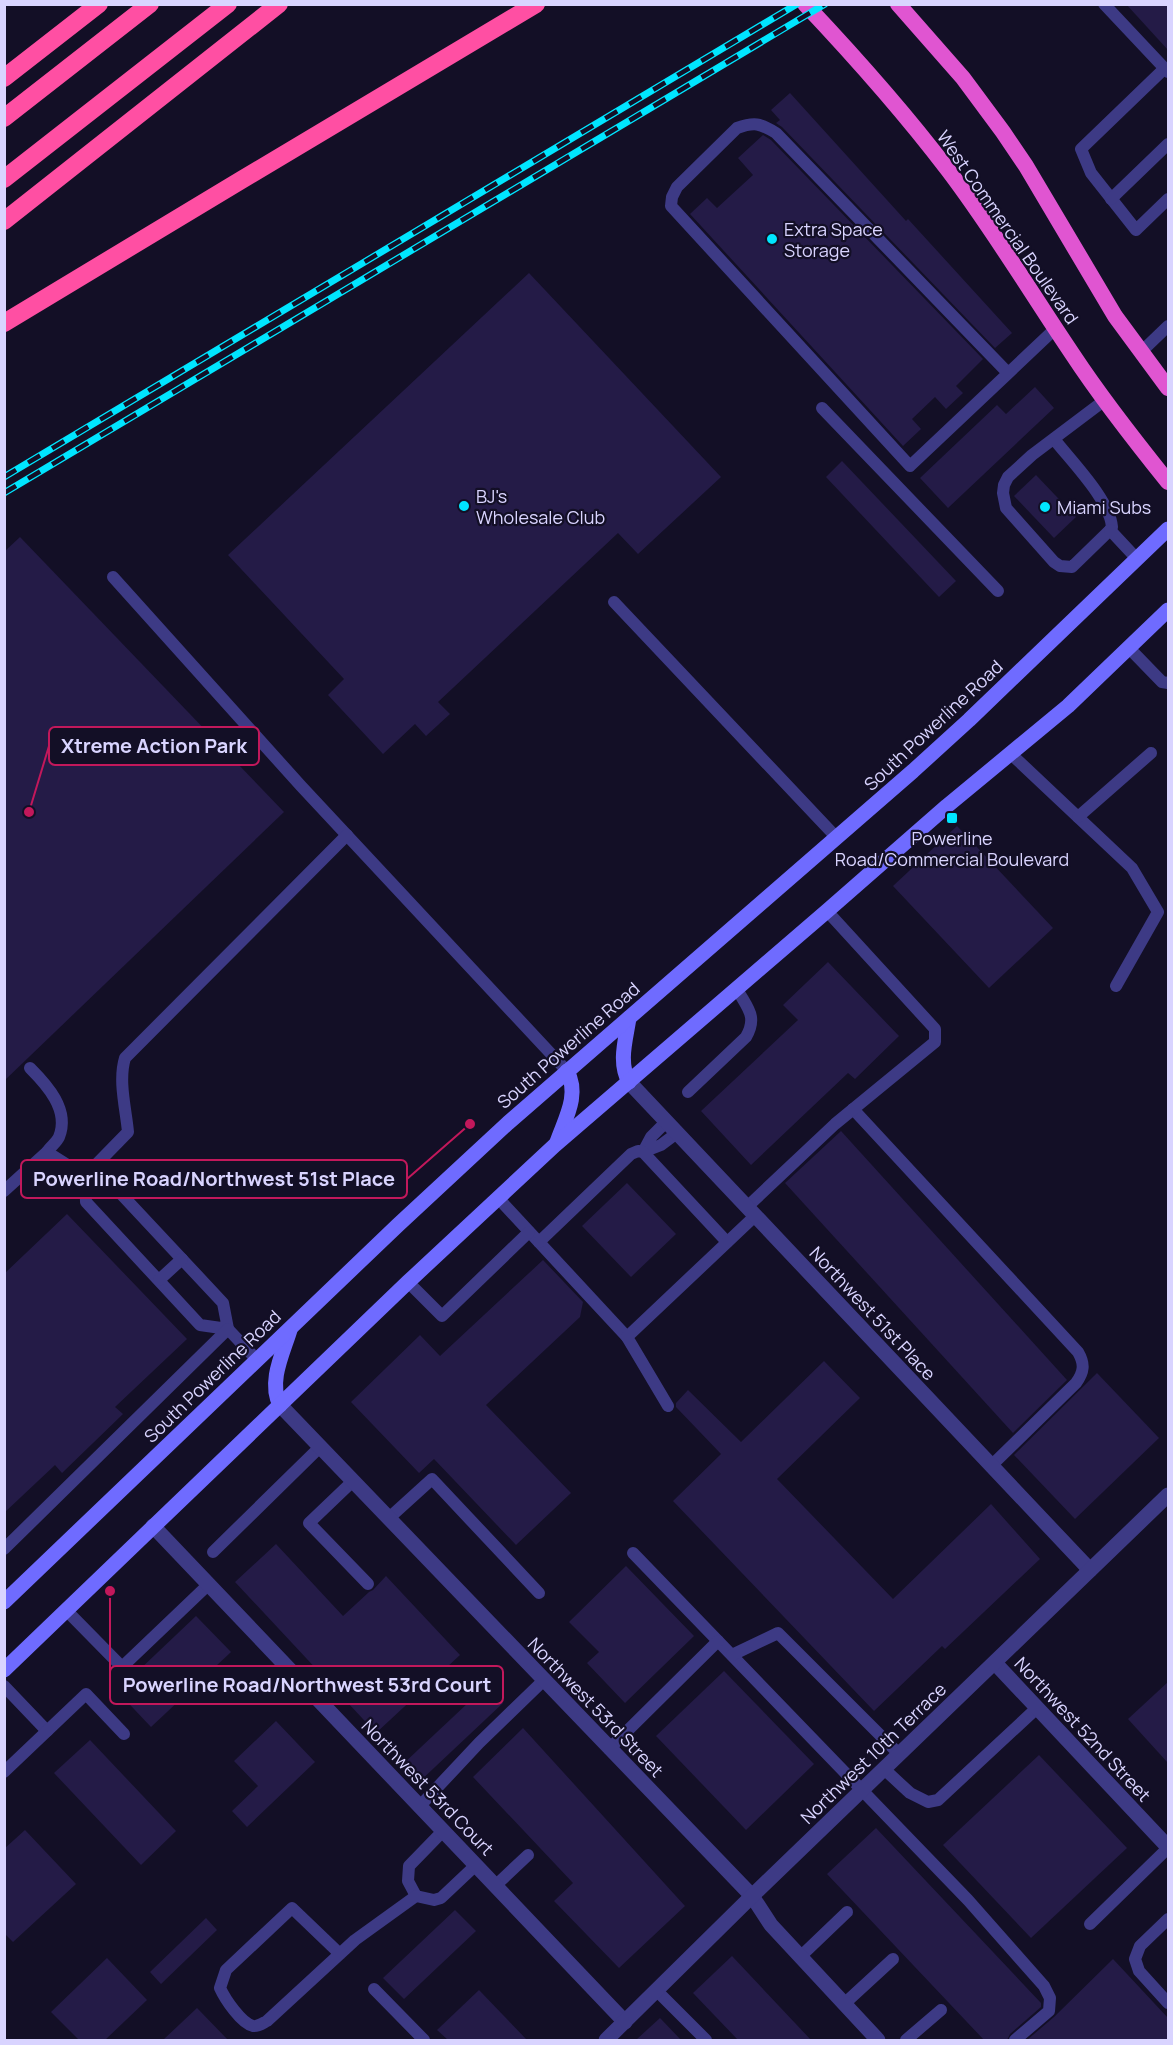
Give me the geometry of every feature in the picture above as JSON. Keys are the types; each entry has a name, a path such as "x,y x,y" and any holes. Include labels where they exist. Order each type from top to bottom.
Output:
{"highway":[{"path":"4,78 99,4"},
{"path":"4,118 150,4"},
{"path":"4,179 228,4"},
{"path":"4,220 279,4"},
{"path":"4,323 536,4"},
{"name":"West Commercial Boulevard","path":"805,4 891,100 948,169 1006,251 1105,400 1168,482"},
{"path":"897,4 963,78 1004,132 1115,316 1168,388"}],"main road":[{"name":"South Powerline Road","path":"5,1602 415,1210 567,1071 837,838 969,720 1168,530"},
{"path":"4,1670 408,1282 555,1145 954,800 1068,706 1168,610"},
{"path":"629,1082 623,1068 623,1060 630,1018"},
{"path":"555,1145 573,1096 571,1078 567,1071"},
{"path":"280,1405 275,1390 276,1380 291,1327"}],"street":[{"name":"Northwest 51st Place","path":"629,1082 1090,1570"},
{"name":"Northwest 53rd Street","path":"280,1405 752,1896 771,1925 878,2040"},
{"name":"Northwest 10th Terrace","path":"606,2040 1168,1495"},
{"name":"Northwest 53rd Court","path":"153,1526 625,2022"},
{"name":"Northwest 52nd Street","path":"995,1663 1168,1848"}],"lane":[{"path":"1104,4 1167,70 1081,149 1091,173 1136,230 1168,199"},
{"path":"1008,373 776,133 762,125 749,124 737,129 677,187 671,206 910,466 1056,328"},
{"path":"1111,199 1168,144"},
{"path":"1142,351 1168,328"},
{"path":"1054,439 1106,505 1112,519 1110,530 1072,567 1054,562 1006,508 1003,493 1008,477 1032,454 1105,400"},
{"path":"822,408 998,591"},
{"path":"1110,530 1137,559"},
{"path":"113,577 347,835 567,1071"},
{"path":"614,602 837,838"},
{"path":"1129,648 1161,682 1168,683"},
{"path":"1010,753 1132,868 1158,912 1116,986"},
{"path":"1078,817 1151,753"},
{"path":"228,1329 200,1325 86,1202 86,1176 128,1132 122,1080 124,1058 347,835"},
{"path":"627,1337 727,1242 751,1212 835,1124 935,1042 935,1029 827,911"},
{"path":"688,1092 746,1037 752,1027 753,1018 737,989"},
{"path":"4,1191 47,1152 59,1137 62,1112 46,1085 30,1068"},
{"path":"854,1109 1083,1360 1083,1369 1076,1383 991,1466"},
{"path":"643,1152 651,1137 672,1127"},
{"path":"538,1242 631,1154 638,1151 643,1152 727,1242"},
{"path":"47,1152 86,1176 108,1180 223,1303 228,1329 257,1359"},
{"path":"498,1198 627,1337 668,1406"},
{"path":"408,1282 442,1316 529,1232"},
{"path":"159,1280 182,1259"},
{"path":"4,1549 228,1329"},
{"path":"213,1552 320,1447"},
{"path":"389,1518 432,1479 539,1593"},
{"path":"353,1481 309,1523 368,1584"},
{"path":"633,1553 968,1900 1044,1986 1050,1998 1049,2011 1015,2040"},
{"path":"66,1610 122,1667 208,1584"},
{"path":"732,1655 778,1633 899,1755"},
{"path":"609,1749 718,1641"},
{"path":"419,1807 479,1743 544,1680"},
{"path":"4,1686 47,1731"},
{"path":"4,1772 86,1694 124,1734"},
{"path":"884,1769 910,1793 928,1802 938,1800 1037,1708"},
{"path":"416,1896 408,1881 409,1866 443,1831"},
{"path":"1090,1923 1168,1848"},
{"path":"495,1886 528,1855"},
{"path":"339,1954 292,1908 226,1970 220,1988 225,1999 244,2020 252,2025 267,2021 355,1940 416,1896 434,1900 441,1898 476,1865"},
{"path":"800,1957 847,1912"},
{"path":"1167,1924 1140,1946 1135,1959 1139,1971 1168,2003"},
{"path":"844,2004 893,1959"},
{"path":"374,1989 424,2040"},
{"path":"656,1990 706,2040"},
{"path":"906,2040 941,2010"}],"building":[{"path":"1126,4 1168,4 1168,50"},
{"path":"790,93 1012,333 995,348 776,123 780,120 771,110"},
{"path":"763,135 771,140 983,359 956,386 963,393 946,409 935,397 912,419 921,429 903,446 690,214 707,198 717,208 753,175 738,158"},
{"path":"529,273 721,477 638,554 618,533 438,702 450,714 426,736 415,724 383,754 328,695 344,679 228,555"},
{"path":"1035,387 1054,408 948,508 920,478 997,405 1006,414"},
{"path":"842,461 956,581 939,597 826,477"},
{"path":"1036,475 1076,517 1054,538 1014,496"},
{"path":"20,537 284,812 4,1081 4,552"},
{"path":"957,826 1053,928 989,988 893,886"},
{"path":"828,962 899,1036 855,1079 848,1073 751,1165 701,1111 798,1020 783,1005"},
{"path":"841,1131 1067,1380 1013,1433 785,1183"},
{"path":"627,1183 676,1234 631,1277 582,1226"},
{"path":"67,1214 187,1339 115,1407 123,1414 62,1473 55,1465 4,1513 4,1274"},
{"path":"543,1260 583,1302 580,1317 486,1405 571,1493 516,1545 434,1459 419,1473 351,1402 420,1335 440,1356"},
{"path":"824,1361 860,1398 777,1479 893,1599 991,1504 1040,1559 945,1649 942,1646 874,1711 673,1501 721,1454 676,1407 676,1403 688,1390 741,1442"},
{"path":"1097,1373 1159,1438 1075,1519 1014,1455"},
{"path":"276,1544 343,1616 386,1576 460,1655 376,1733 235,1582"},
{"path":"626,1566 694,1636 625,1703 587,1663 599,1652 569,1622"},
{"path":"196,1616 231,1652 151,1727 117,1691"},
{"path":"724,1671 814,1764 746,1830 656,1736"},
{"path":"1168,1682 1168,1763 1128,1719"},
{"path":"486,1686 503,1703 418,1783 402,1765"},
{"path":"276,1721 315,1762 247,1827 232,1811 258,1786 234,1761"},
{"path":"523,1728 685,1906 619,1968 554,1901 573,1883 473,1777"},
{"path":"90,1740 176,1831 141,1865 54,1773"},
{"path":"1039,1755 1127,1848 1031,1938 943,1845"},
{"path":"876,1828 1041,2003 1041,2007 1010,2034 1007,2040 984,2040 827,1874"},
{"path":"25,1830 76,1884 13,1942 4,1933 4,1849"},
{"path":"455,1910 476,1931 404,1999 383,1978"},
{"path":"206,1918 217,1930 161,1984 150,1972"},
{"path":"732,1956 811,2040 738,2040 693,1993"},
{"path":"107,1958 147,2000 105,2040 79,2040 51,2012"},
{"path":"1113,1959 1168,2018 1168,2040 1027,2040 1054,2017"},
{"path":"479,1990 527,2040 448,2040 437,2030"},
{"path":"197,2008 228,2040 163,2040"},
{"path":"660,2018 681,2040 636,2040"}],"railway":[{"path":"4,477 797,4"},
{"path":"4,493 825,4"}],"place":[{"name":"Extra Space Storage","path":"772,239"},
{"name":"BJ's Wholesale Club","path":"464,506"},
{"name":"Miami Subs","path":"1045,507"},
{"name":"Xtreme Action Park","path":"29,812"},
{"name":"Powerline Road/Commercial Boulevard","path":"952,818"},
{"name":"Powerline Road/Northwest 51st Place","path":"470,1124"},
{"name":"Powerline Road/Northwest 53rd Court","path":"110,1591"}]}
